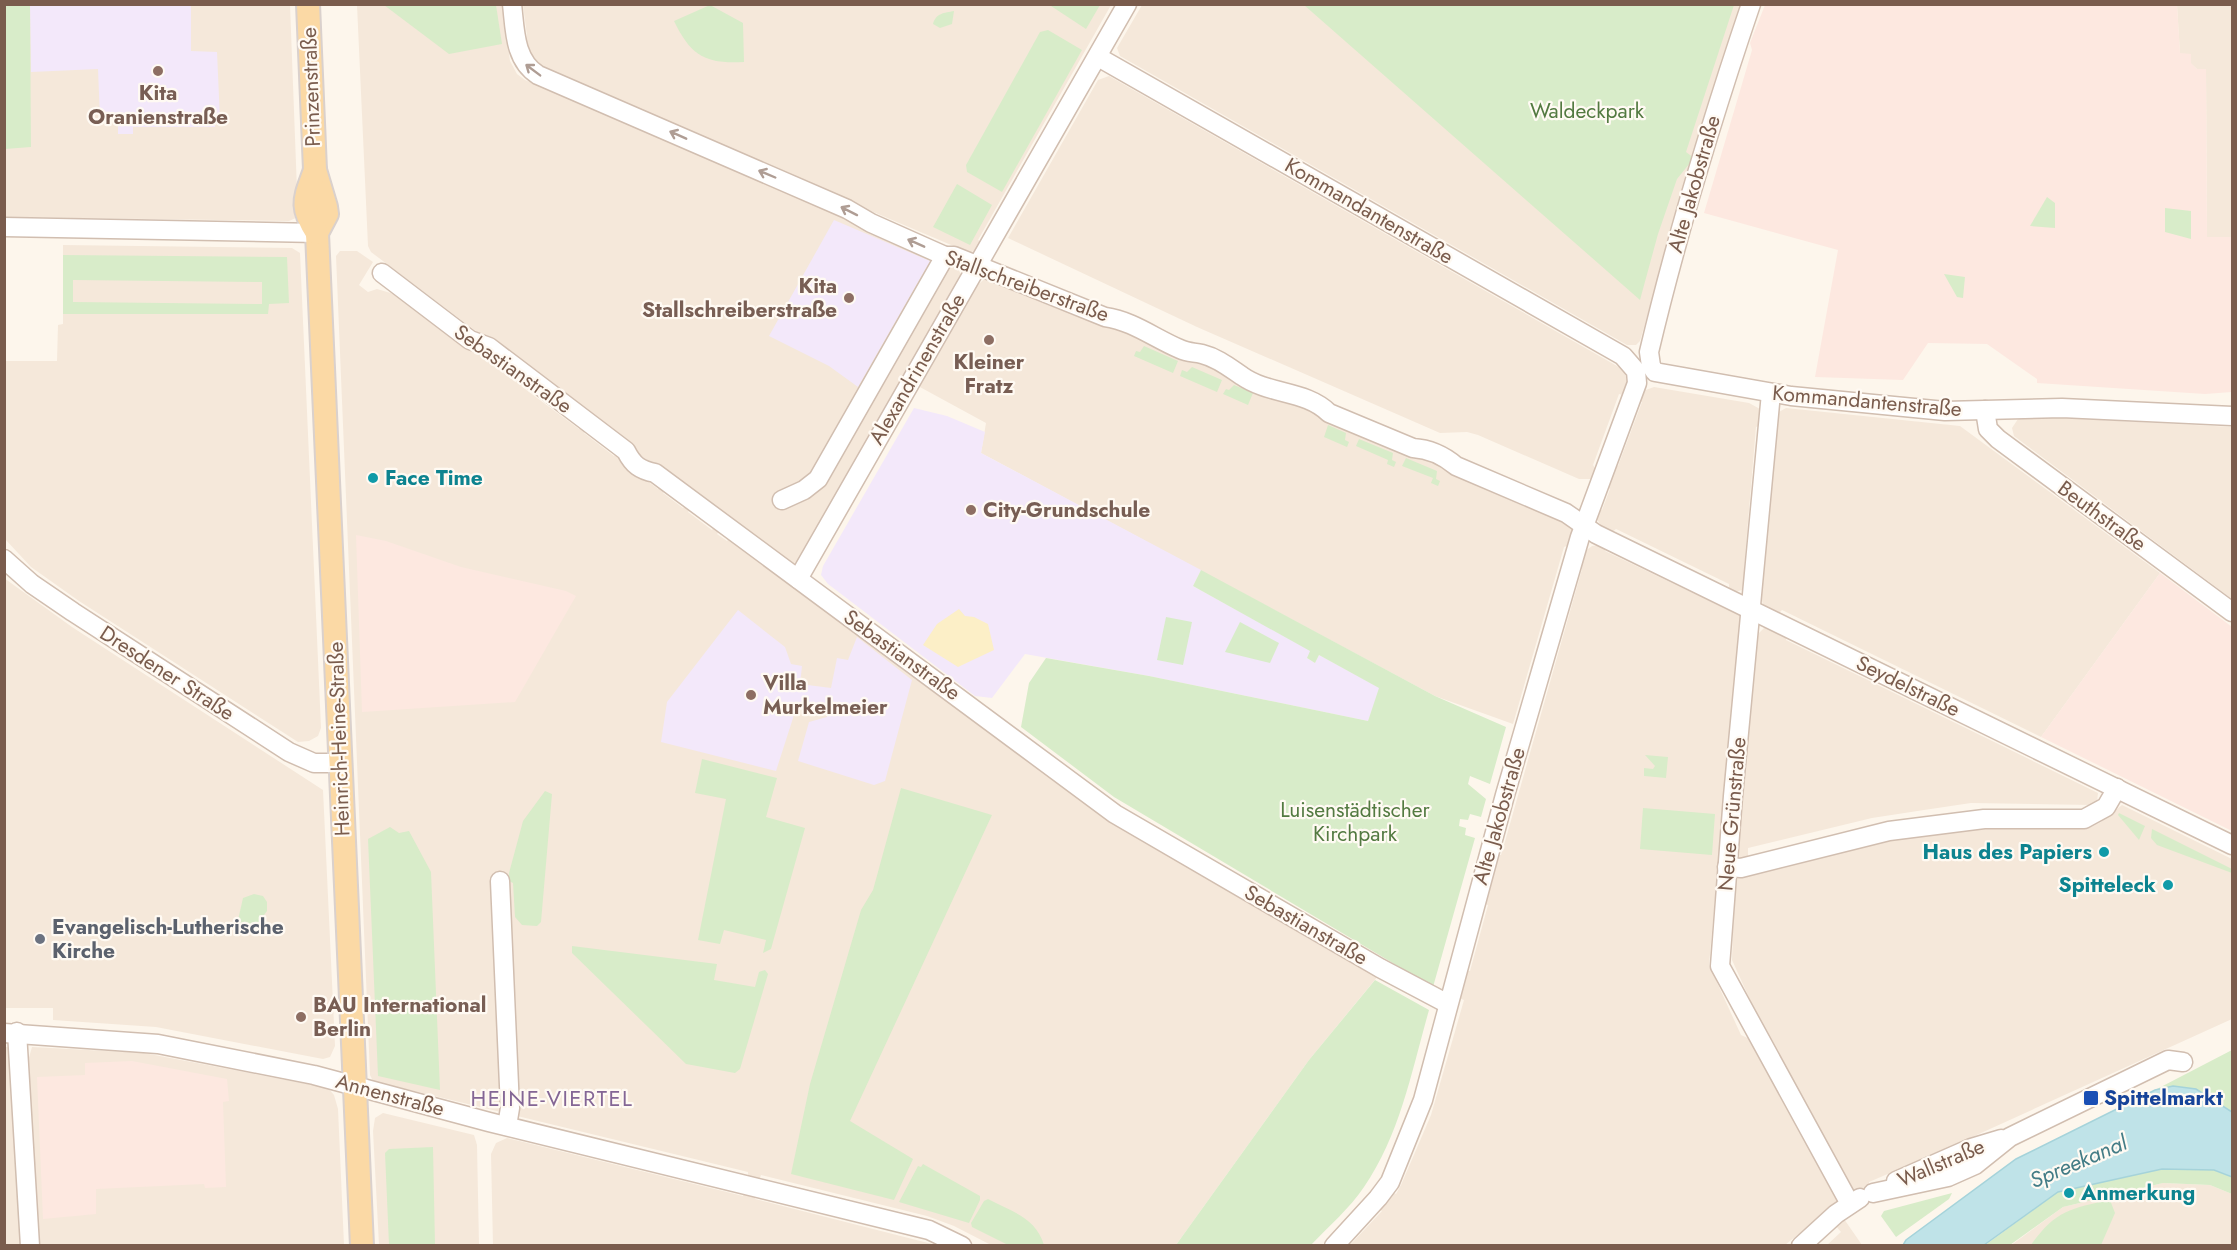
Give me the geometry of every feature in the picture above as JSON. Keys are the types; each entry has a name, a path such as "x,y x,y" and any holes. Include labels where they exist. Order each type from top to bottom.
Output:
{"main road":[{"name":"Prinzenstraße","path":"308,4 315,170 305,200 306,215 317,233"},
{"name":"Heinrich-Heine-Straße","path":"317,233 362,1245"}],"street":[{"name":"Stallschreiberstraße","path":"512,4 518,49 524,63 538,75 847,209 871,223 945,256 954,256 1105,317 1129,322 1186,352 1202,354 1234,368 1242,376 1287,395 1301,396 1320,404 1329,413 1413,448 1425,449 1446,458 1456,466 1566,513 1584,525"},
{"name":"Alexandrinenstraße","path":"798,579 1127,4"},
{"name":"Alte Jakobstraße","path":"1334,1245 1390,1182 1423,1100 1448,1004 1584,525 1636,382 1644,368 1695,173 1751,4"},
{"name":"Kommandantenstraße","path":"1098,57 1644,368 1661,375 1771,393 1944,411 2080,408 2232,416"},
{"path":"4,228 317,233"},
{"name":"Alexandrinenstraße","path":"782,500 804,490 818,479 945,256"},
{"name":"Sebastianstraße","path":"382,273 470,340 489,348 626,451 631,462 642,471 655,473 1115,814 1384,971 1448,1004"},
{"name":"Neue Grünstraße","path":"1771,393 1727,867 1720,966 1850,1204"},
{"name":"Beuthstraße","path":"1985,410 1988,429 1998,440 2232,612"},
{"name":"Seydelstraße","path":"1584,525 2232,845"},
{"name":"Dresdener Straße","path":"4,559 32,584 72,612 289,752 314,764 340,763"},
{"path":"1727,867 1741,868 1889,831 1984,819 2084,819 2106,807 2116,788"},
{"path":"500,881 510,1108 507,1126"},
{"name":"Annenstraße","path":"30,1245 11,1033 158,1044 354,1086 929,1230 962,1245"},
{"name":"Wallstraße","path":"1801,1245 1850,1204 1971,1148 2010,1137 2168,1060 2183,1062"}],"shaded area":[{"path":"5,5 290,5 298,217 289,221 5,217"},
{"name":"Kita Oranienstraße","path":"30,5 191,5 191,51 217,52 220,120 216,120 215,127 133,127 133,134 118,134 118,119 100,118 98,69 31,72"},
{"path":"357,5 502,5 510,61 517,74 525,80 957,265 962,278 798,561 790,565 785,564 371,252 368,246"},
{"path":"523,5 1111,5 978,240 981,242 978,249 970,253 541,71 524,47 527,36"},
{"path":"1142,5 1743,5 1703,120 1640,341 1636,345 1627,345 1120,56 1117,48"},
{"path":"1765,5 2177,5 2180,53 2191,54 2191,63 2197,69 2206,69 2207,237 2232,237 2232,392 2205,394 2037,383 2037,379 1987,344 1928,343 1903,380 1815,377 1838,250 1704,213 1752,50 1750,43"},
{"path":"2177,5 2232,5 2232,237 2207,237 2206,69 2197,69 2180,54"},
{"path":"1109,76 1624,370 1628,384 1624,395 1619,394 1593,465 1596,470 1593,479 1579,479 1478,435 1467,432 1440,433 1197,327 1008,238 1098,80"},
{"name":"Kita Stallschreiberstraße","path":"834,220 930,261 858,387 829,366 769,336"},
{"path":"63,245 292,248 300,253 321,728 318,736 309,741 298,742 79,601 31,567 5,539 5,361 57,361 58,325 63,324"},
{"path":"340,251 357,251 373,262 359,285 368,292 377,289 404,297 481,355 484,352 489,355 486,359 516,382 520,378 524,382 521,386 579,429 582,425 586,429 584,433 614,456 617,452 622,456 619,460 658,489 662,485 666,489 663,493 683,508 687,504 691,508 688,512 712,530 715,526 720,530 717,534 727,541 730,537 1061,785 1378,976 1309,1060 1176,1245 991,1245 954,1226 927,1216 761,1175 759,1181 748,1178 748,1172 373,1081 370,1075 336,256"},
{"path":"986,278 1141,338 1430,457 1429,461 1507,494 1575,528 1569,545 1564,547 1513,724 1435,696 981,453 986,423 918,386 976,286"},
{"path":"1654,387 1749,403 1760,409 1759,426 1756,427 1744,569 1748,574 1742,590 1735,592 1729,589 1729,584 1616,529 1612,532 1601,526 1597,519 1597,509 1602,510 1610,489 1606,487 1614,464 1618,466 1642,402 1638,400 1643,391"},
{"name":"City-Grundschule","path":"914,408 947,416 985,432 981,453 1201,570 1193,586 1311,651 1307,658 1315,663 1319,655 1380,688 1368,721 1149,676 1025,654 992,698 975,696 828,584 821,575 823,566"},
{"path":"1786,408 1960,426 2160,573 2041,737 1782,610 1778,614 1763,604 1760,595 1777,413"},
{"path":"2044,417 2232,427 2232,599 2014,436 2012,428 2018,419"},
{"path":"356,535 386,541 461,567 566,591 576,596 515,702 362,712"},
{"path":"1601,545 1606,548 1605,551 1741,616 1743,633 1738,638 1709,965 1741,1035 1754,1041 1838,1202 1785,1245 1349,1246 1382,1211 1378,1208 1392,1192 1396,1194 1431,1115 1464,1000 1459,998 1466,971 1470,971 1488,905 1482,903 1497,855 1501,855 1506,838 1582,569 1578,568 1584,552 1592,546"},
{"path":"2160,573 2232,627 2232,831 2041,737"},
{"path":"4,578 72,627 323,790 335,1046 330,1057 323,1059 156,1027 53,1020 53,1008 5,1008"},
{"name":"Villa Murkelmeier","path":"738,610 785,647 791,664 802,666 800,684 831,688 837,658 848,660 857,637 912,680 885,781 874,785 798,761 809,722 827,717 828,706 802,703 798,715 794,715 776,771 661,742 667,702"},
{"path":"1765,627 1770,627 1787,636 1786,640 2098,793 2097,802 2092,805 1971,803 1872,818 1748,848 1748,858 1737,858 1756,636"},
{"path":"2122,805 2232,859 2232,1019 1948,1148 1948,1151 1934,1158 1932,1155 1869,1182 1869,1187 1862,1190 1852,1190 1766,1035 1732,960 1735,879 1866,845 1908,837 1985,829 2089,828 2101,822"},
{"path":"4,1047 8,1047 14,1062 23,1245 5,1245"},
{"path":"32,1047 144,1053 328,1088 334,1095 338,1109 344,1245 37,1245 28,1061"},
{"path":"132,1061 227,1079 229,1101 223,1102 226,1187 205,1188 204,1184 96,1189 96,1214 43,1219 37,1077 85,1075 85,1063"},
{"path":"383,1113 474,1135 477,1145 479,1245 379,1245 373,1131 375,1118"},
{"path":"507,1138 743,1196 744,1191 756,1194 755,1199 936,1245 493,1246 491,1154 496,1143"},
{"path":"2163,1183 2210,1185 2232,1194 2232,1245 2010,1246 2063,1207"},
{"path":"1844,1219 1862,1245 1826,1246 1841,1232 1836,1226"}],"green space":[{"path":"1048,4 1100,4 1100,5 1086,29"},
{"path":"4,5 30,5 31,147 5,149"},
{"path":"384,5 496,5 502,44 449,54"},
{"path":"710,5 743,23 744,62 709,59 693,50 680,33 674,21"},
{"name":"Waldeckpark","path":"1304,5 1734,5 1686,152 1694,158 1677,179 1658,234 1640,300"},
{"path":"954,11 952,24 940,28 933,24 938,16"},
{"path":"1048,30 1082,50 1002,192 967,172 966,165 1040,32"},
{"path":"957,184 992,205 970,245 933,227"},
{"path":"2047,197 2055,203 2055,228 2030,226"},
{"path":"2165,208 2191,211 2191,239 2165,232"},
{"path":"63,255 287,257 289,303 269,304 268,314 63,314","holes":["73,280 262,282 262,304 73,302"]},
{"path":"1944,274 1965,277 1963,298 1957,297"},
{"path":"1144,346 1178,361 1173,373 1134,356 1136,351 1140,352"},
{"path":"1192,367 1222,380 1217,392 1180,376 1182,370 1187,372"},
{"path":"1234,385 1253,393 1248,405 1223,394 1226,389 1229,390"},
{"path":"1328,425 1346,433 1345,440 1349,442 1347,447 1324,437"},
{"path":"1359,439 1393,453 1392,460 1396,462 1394,467 1387,464 1388,460 1356,446"},
{"path":"1406,458 1437,471 1436,479 1440,481 1438,486 1431,483 1433,478 1402,466"},
{"name":"Luisenstädtischer Kirchpark","path":"1201,570 1435,696 1506,727 1490,784 1470,776 1468,784 1486,799 1481,817 1470,814 1468,820 1460,819 1459,826 1466,828 1465,835 1475,838 1433,987 1114,797 1021,727 1029,683 1046,658 1149,676 1368,721 1379,688 1319,655 1315,663 1307,658 1310,651 1193,586"},
{"path":"1166,617 1192,622 1183,665 1157,660"},
{"path":"1240,622 1279,643 1270,663 1225,652"},
{"path":"1645,755 1668,757 1666,778 1644,776 1644,768 1653,769 1655,766"},
{"path":"702,759 777,778 766,817 805,828 771,949 763,953 766,940 724,930 720,944 698,940 726,799 695,793"},
{"path":"901,788 992,815 850,1121 913,1159 894,1200 791,1174 810,1084 861,910 873,890"},
{"path":"545,791 552,794 541,922 537,926 522,925 515,917 513,883 509,881 509,873 523,821"},
{"path":"1643,808 1715,814 1712,855 1640,849"},
{"path":"2119,813 2145,826 2139,840 2118,815"},
{"path":"390,827 399,833 409,831 431,872 440,1090 378,1076 368,839"},
{"path":"2152,829 2232,869 2232,873 2157,845 2151,838"},
{"path":"254,894 263,896 267,902 267,911 250,934 238,920 243,898"},
{"path":"572,946 717,964 714,980 755,987 759,972 765,970 768,974 740,1069 735,1073 686,1064 572,953"},
{"path":"1375,980 1429,1010 1396,1124 1376,1167 1358,1195 1311,1245 1176,1245 1309,1060"},
{"path":"2232,1050 2232,1112 2205,1094 2188,1088 2155,1090"},
{"path":"433,1147 435,1245 389,1245 385,1153 389,1149"},
{"path":"923,1164 980,1196 969,1223 899,1202 918,1166 921,1167"},
{"path":"2162,1169 2214,1170 2232,1177 2232,1194 2210,1185 2163,1183 2063,1207 2010,1245 1984,1246 2058,1192"},
{"path":"1952,1193 1949,1199 1896,1237 1881,1216 1884,1211"},
{"path":"988,1199 1015,1212 1029,1222 1044,1245 1008,1245 972,1227 971,1223 984,1201"},
{"path":"2110,1200 2115,1213 2101,1245 2031,1245 2056,1218 2074,1209"}],"sand":[{"path":"959,609 965,616 974,617 988,624 994,650 958,667 923,645 937,624"}],"water":[{"name":"Spreekanal","path":"2173,1086 2196,1089 2232,1112 2232,1177 2214,1170 2162,1169 2058,1192 1984,1245 1903,1245 1906,1240 2016,1159 2155,1090"}],"place":[{"name":"Kita Oranienstraße","path":"158,71"},
{"name":"Kita Stallschreiberstraße","path":"849,298"},
{"name":"Kleiner Fratz","path":"989,340"},
{"name":"Face Time","path":"373,478"},
{"name":"City-Grundschule","path":"971,510"},
{"name":"Villa Murkelmeier","path":"751,695"},
{"name":"Haus des Papiers","path":"2104,852"},
{"name":"Spitteleck","path":"2168,885"},
{"name":"Evangelisch-Lutherische Kirche","path":"40,939"},
{"name":"BAU International Berlin","path":"301,1017"},
{"name":"Spittelmarkt","path":"2091,1098"},
{"name":"Anmerkung","path":"2069,1193"}],"district":[{"name":"HEINE-VIERTEL","path":"552,1098"}]}
